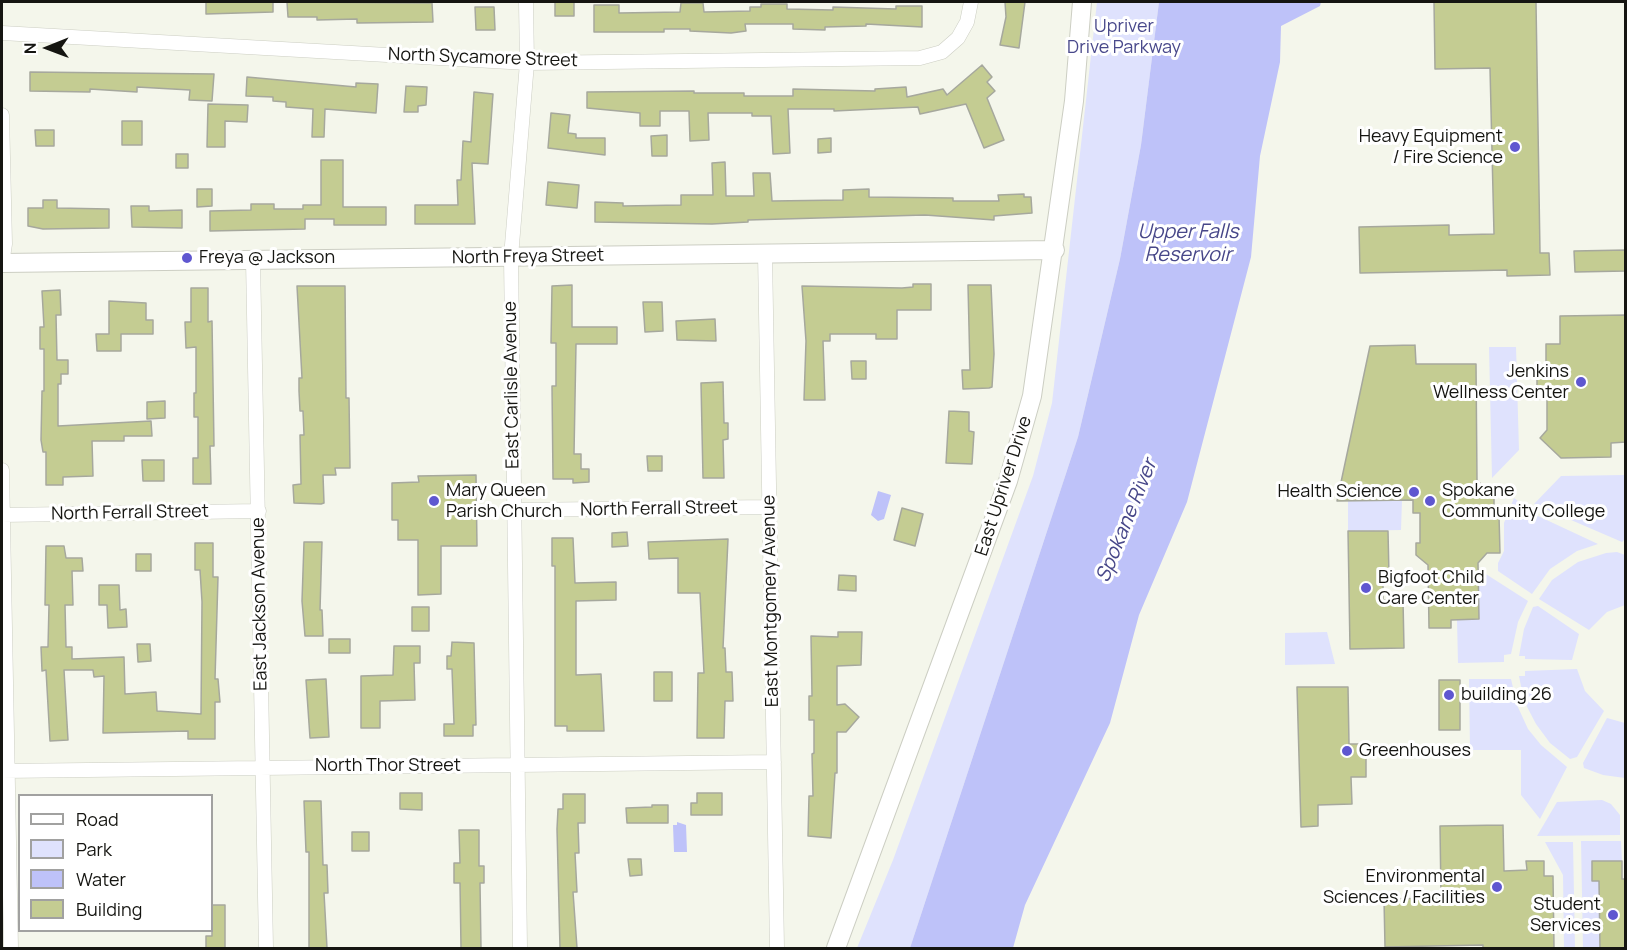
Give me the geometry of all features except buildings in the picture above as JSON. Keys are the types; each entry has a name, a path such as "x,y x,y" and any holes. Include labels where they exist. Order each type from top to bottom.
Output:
{"street":[{"name":"East Carlisle Avenue","path":"520,948 511,257 527,63 526,2"},
{"name":"North Sycamore Street","path":"2,33 527,63 920,58 942,52 958,38 967,22 971,2"},
{"name":"East Upriver Drive","path":"836,948 1008,481 1032,396 1055,250 1074,101 1082,2"},
{"path":"2,115 5,244 2,263"},
{"name":"North Freya Street","path":"2,263 1055,250"},
{"name":"East Montgomery Avenue","path":"765,254 777,948"},
{"name":"East Jackson Avenue","path":"253,260 266,948"},
{"path":"2,470 4,771 11,948"},
{"name":"North Ferrall Street","path":"514,510 769,507"},
{"name":"North Ferrall Street","path":"2,515 259,511"},
{"name":"North Thor Street","path":"4,771 774,762"}],"green space":[{"name":"Upriver Drive Parkway","path":"1097,2 1159,2 1141,145 1120,259 1078,437 910,948 857,948 893,860 1033,476 1052,403"},
{"path":"1489,347 1516,347 1519,450 1492,478"},
{"path":"1624,475 1625,539 1622,542 1534,504 1561,476"},
{"path":"1514,498 1538,516 1598,544 1577,551 1550,569 1532,594 1498,571 1498,563 1504,551 1504,523"},
{"path":"1402,500 1401,530 1348,531 1348,501"},
{"path":"1617,552 1625,555 1625,605 1607,612 1589,630 1539,599 1552,580 1578,562"},
{"path":"1478,569 1528,601 1518,622 1511,654 1504,655 1504,662 1458,663 1457,620 1479,619"},
{"path":"1538,606 1579,634 1572,660 1525,659 1525,656 1519,656 1524,629 1533,607"},
{"path":"1327,632 1335,664 1285,665 1285,633"},
{"path":"1577,669 1585,691 1604,711 1577,757 1570,759 1550,743 1536,724 1524,701 1519,676 1525,676 1525,671"},
{"path":"1469,679 1511,679 1517,705 1528,729 1541,745 1567,767 1540,819 1521,795 1521,750 1470,750"},
{"path":"1607,718 1625,723 1625,778 1603,775 1584,768 1583,763"},
{"path":"1602,800 1611,804 1620,815 1620,835 1537,836 1557,802"},
{"path":"1581,841 1621,841 1622,861 1593,861 1599,881 1600,948 1583,948"},
{"path":"1545,842 1573,842 1575,948 1564,948 1563,875"}],"water":[{"name":"Upper Falls Reservoir","path":"1159,2 1321,2 1320,6 1281,26 1280,62 1260,156 1251,257 1187,502 1139,615 1110,723 1025,905 1013,948 910,948 1078,437 1120,259 1141,145"},
{"path":"878,491 891,495 884,519 878,521 871,515"},
{"path":"677,822 686,825 687,852 674,852 673,825 677,825"}],"place":[{"name":"Heavy Equipment / Fire Science","path":"1515,147"},
{"name":"Freya @ Jackson","path":"187,258"},
{"name":"Jenkins Wellness Center","path":"1581,382"},
{"name":"Health Science","path":"1414,492"},
{"name":"Mary Queen Parish Church","path":"434,501"},
{"name":"Spokane Community College","path":"1430,501"},
{"name":"Bigfoot Child Care Center","path":"1366,588"},
{"name":"building 26","path":"1449,695"},
{"name":"Greenhouses","path":"1347,751"},
{"name":"Environmental Sciences / Facilities","path":"1497,887"},
{"name":"Student Services","path":"1613,915"}],"water label":[{"name":"Spokane River","path":"1127,521"}]}
